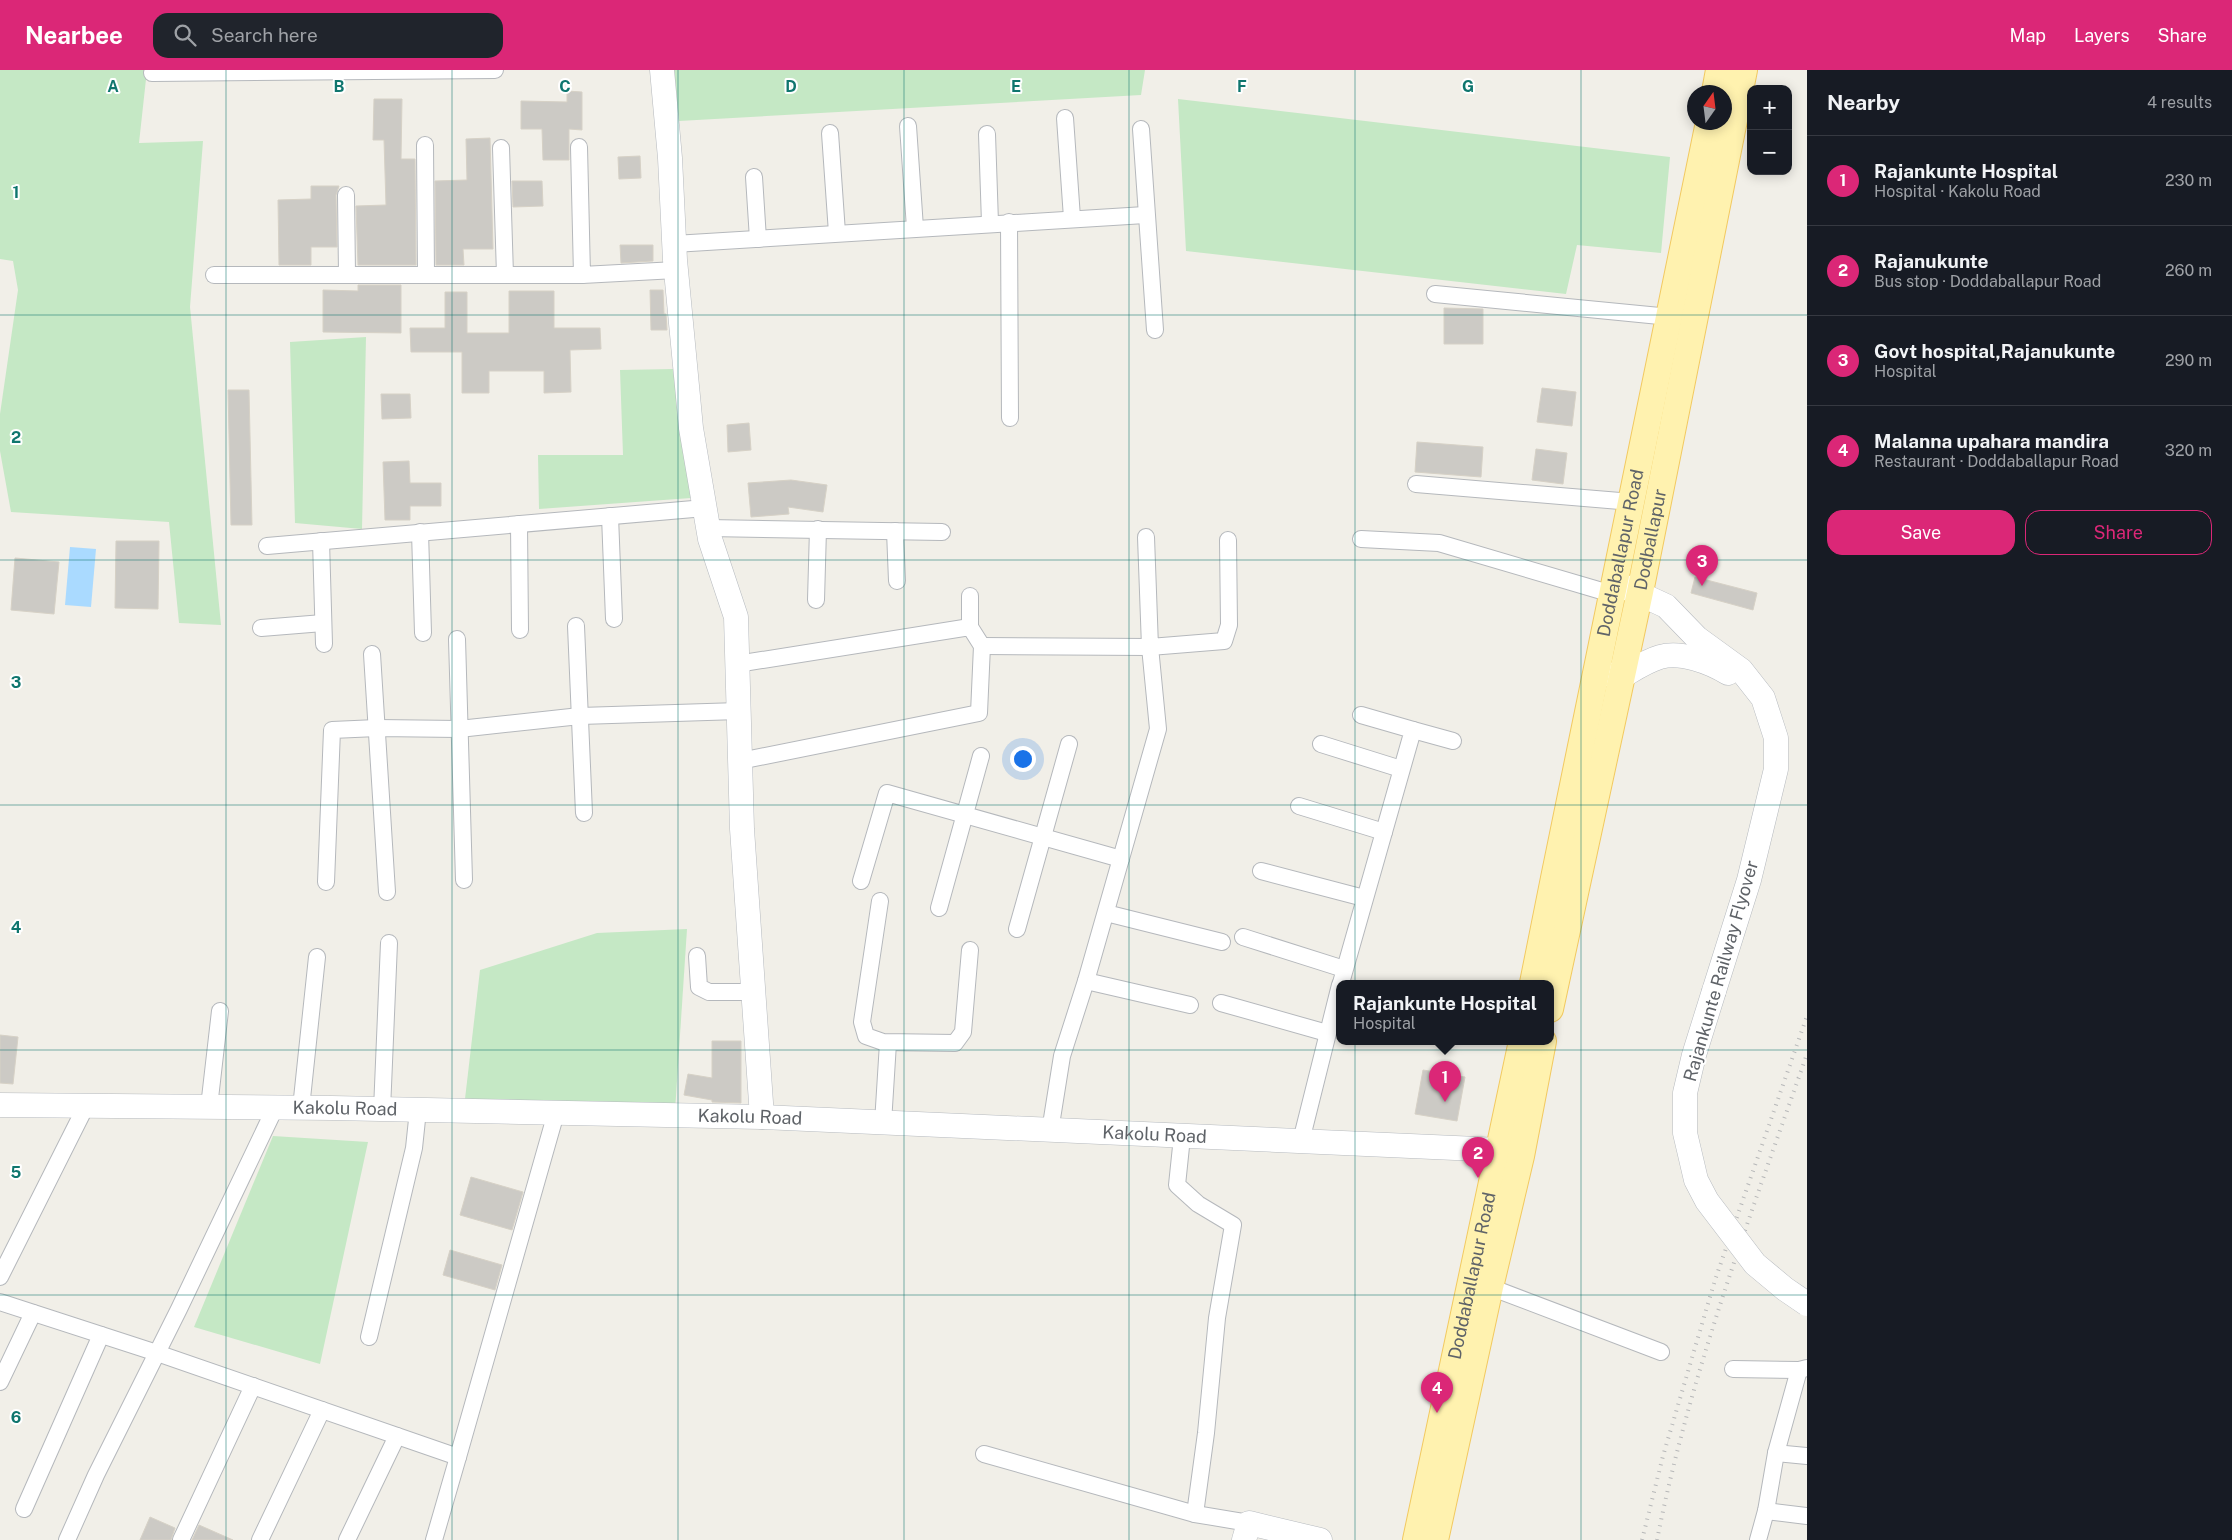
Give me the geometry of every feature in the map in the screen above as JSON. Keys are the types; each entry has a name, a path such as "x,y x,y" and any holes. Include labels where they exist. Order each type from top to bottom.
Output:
{"main road":[{"path":"662,70 676,270 691,428 707,518 736,617 742,829 762,1118"},
{"path":"1716,85 1719,70"},
{"name":"Dodballapur","path":"1554,990 1640,592 1744,70"},
{"name":"Doddaballapur Road","path":"1534,980 1595,671 1632,502 1707,130"},
{"name":"Rajankunte Railway Flyover","path":"1613,588 1640,592 1666,606 1697,638 1728,658 1741,670 1763,698 1776,738 1776,769 1749,880 1688,1074 1684,1123 1696,1180 1707,1201 1755,1264 1785,1289 1807,1304"},
{"name":"Rajankunte Railway Flyover","path":"1621,677 1662,656 1691,658 1721,669 1736,678 1754,695 1769,715"},
{"path":"1595,671 1621,677"},
{"name":"Doddaballapur Road","path":"1416,1540 1480,1284 1510,1153 1522,1045"},
{"path":"1510,1153 1542,1045"},
{"name":"Kakolu Road","path":"0,1105 302,1108 762,1118 1301,1141 1510,1153"},
{"name":"Doddaballapur Road","path":"1434,1540 1480,1284"},
{"path":"1246,1532 1320,1540"}],"street":[{"path":"152,73 495,70"},
{"path":"1065,118 1072,218"},
{"path":"908,126 915,228"},
{"path":"1141,130 1145,215 1155,330"},
{"path":"830,133 837,234"},
{"path":"987,134 990,224"},
{"path":"425,145 426,275"},
{"path":"579,147 582,275"},
{"path":"501,148 505,275"},
{"path":"754,177 758,239"},
{"path":"346,195 347,274"},
{"path":"674,244 1145,215"},
{"path":"1010,222 1010,418"},
{"path":"214,274 582,275 676,270"},
{"path":"1435,294 1670,316"},
{"path":"1416,484 1632,502"},
{"path":"610,516 614,619"},
{"path":"267,546 610,516 707,518 818,529 942,532"},
{"path":"519,524 520,630"},
{"path":"816,600 818,529"},
{"path":"895,531 897,581"},
{"path":"420,532 423,633"},
{"path":"1050,1131 1062,1056 1106,913 1158,729 1150,647 1146,537"},
{"path":"1361,539 1440,544 1613,588"},
{"path":"982,646 1150,647 1224,641 1229,625 1228,540"},
{"path":"321,541 324,644"},
{"path":"740,761 979,713 982,646 970,628 970,596"},
{"path":"260,628 323,623"},
{"path":"576,626 584,813"},
{"path":"737,664 970,628"},
{"path":"457,638 464,880"},
{"path":"372,654 387,892"},
{"path":"326,882 332,730 377,728 460,729 580,716 739,711"},
{"path":"1361,715 1453,741"},
{"path":"1243,936 1342,979 1413,730"},
{"path":"1017,929 1069,744"},
{"path":"1321,744 1401,769"},
{"path":"939,908 981,756"},
{"path":"861,881 887,793 1121,859"},
{"path":"1299,806 1384,832"},
{"path":"1260,871 1364,898"},
{"path":"880,901 862,1022 866,1036 873,1040 888,1043 947,1044 955,1043 960,1039 963,1032 970,950"},
{"path":"1106,913 1222,942"},
{"path":"382,1110 389,943"},
{"path":"697,956 699,987 709,992 753,992"},
{"path":"302,1108 317,957"},
{"path":"1086,981 1190,1005"},
{"path":"1301,1141 1336,1001"},
{"path":"1221,1003 1327,1033"},
{"path":"209,1107 220,1011"},
{"path":"883,1123 888,1043"},
{"path":"0,1277 4,1264 86,1106"},
{"path":"67,1540 96,1475 275,1108"},
{"path":"369,1338 414,1148 418,1110"},
{"path":"434,1540 556,1113"},
{"path":"1182,1137 1177,1185 1198,1204 1234,1225 1217,1318 1206,1433 1195,1514"},
{"path":"1480,1284 1661,1352"},
{"path":"0,1302 157,1353 458,1457"},
{"path":"0,1382 33,1313"},
{"path":"24,1509 101,1335"},
{"path":"1733,1369 1803,1369 1776,1453 1766,1512 1758,1540"},
{"path":"181,1540 253,1386"},
{"path":"260,1540 322,1410"},
{"path":"347,1540 397,1436"},
{"path":"1776,1453 1807,1456"},
{"path":"984,1454 1195,1514 1246,1532"},
{"path":"1766,1512 1807,1516"}],"green space":[{"path":"0,70 147,70 139,143 203,141 190,307 221,625 179,623 169,522 11,512 0,451 0,414 18,290 13,261 0,259"},
{"path":"674,70 1145,70 1141,95 679,121"},
{"path":"1178,99 1670,157 1661,253 1577,245 1566,294 1186,251"},
{"path":"366,337 362,529 295,523 290,342"},
{"path":"673,369 691,498 539,509 538,455 623,455 620,370"},
{"path":"687,929 675,1111 465,1099 480,970 597,933"},
{"path":"273,1136 368,1142 320,1364 194,1327"}],"water":[{"path":"70,547 96,549 91,607 65,605"}],"building":[{"path":"567,91 582,92 582,130 569,129 569,160 543,160 542,129 521,129 521,101 567,102"},
{"path":"374,99 402,99 401,159 415,159 416,265 358,265 356,206 386,205 384,140 373,140"},
{"path":"490,138 493,249 463,249 464,265 436,265 435,181 467,180 466,139"},
{"path":"640,156 641,178 619,179 618,157"},
{"path":"512,181 542,181 543,206 513,207"},
{"path":"311,186 339,186 336,195 337,247 311,247 311,265 279,265 278,200 311,199"},
{"path":"620,245 653,245 653,261 621,263"},
{"path":"358,285 401,285 401,333 323,332 323,290 358,291"},
{"path":"650,290 663,290 667,330 651,330"},
{"path":"509,291 554,291 554,328 600,328 601,349 570,350 571,392 544,393 544,371 489,371 489,393 462,393 462,352 411,352 410,328 445,328 445,292 467,292 467,333 509,333"},
{"path":"1444,308 1483,309 1483,344 1444,344"},
{"path":"1542,388 1576,392 1572,426 1537,422"},
{"path":"228,390 249,390 252,525 231,525"},
{"path":"381,394 410,394 411,418 382,419"},
{"path":"749,423 751,450 728,452 727,425"},
{"path":"1417,442 1483,447 1481,477 1415,472"},
{"path":"1536,449 1567,453 1563,484 1532,480"},
{"path":"409,461 410,483 441,483 441,506 410,506 410,520 385,520 383,462"},
{"path":"791,480 827,485 823,512 788,507 789,514 751,517 748,483"},
{"path":"116,541 159,541 158,609 115,608"},
{"path":"15,558 59,562 54,614 11,610"},
{"path":"1695,577 1757,593 1753,610 1691,593"},
{"path":"0,1035 18,1037 13,1084 0,1083"},
{"path":"712,1041 741,1041 741,1103 712,1102 712,1100 684,1095 688,1074 712,1078"},
{"path":"1423,1070 1465,1077 1457,1121 1415,1114"},
{"path":"471,1177 523,1192 512,1230 460,1215"},
{"path":"450,1250 502,1265 495,1290 443,1275"},
{"path":"150,1517 175,1528 171,1540 140,1540"},
{"path":"199,1525 233,1540 192,1540"}],"railway":[{"path":"1642,1540 1663,1456 1715,1280 1807,1016"},
{"path":"1657,1540 1686,1417 1704,1355 1807,1054"}],"place":[{"name":"Govt hospital,Rajanukunte","path":"1702,586"},
{"name":"Rajankunte Hospital","path":"1445,1102"},
{"name":"Rajanukunte","path":"1478,1178"},
{"name":"Malanna upahara mandira","path":"1437,1413"}]}
